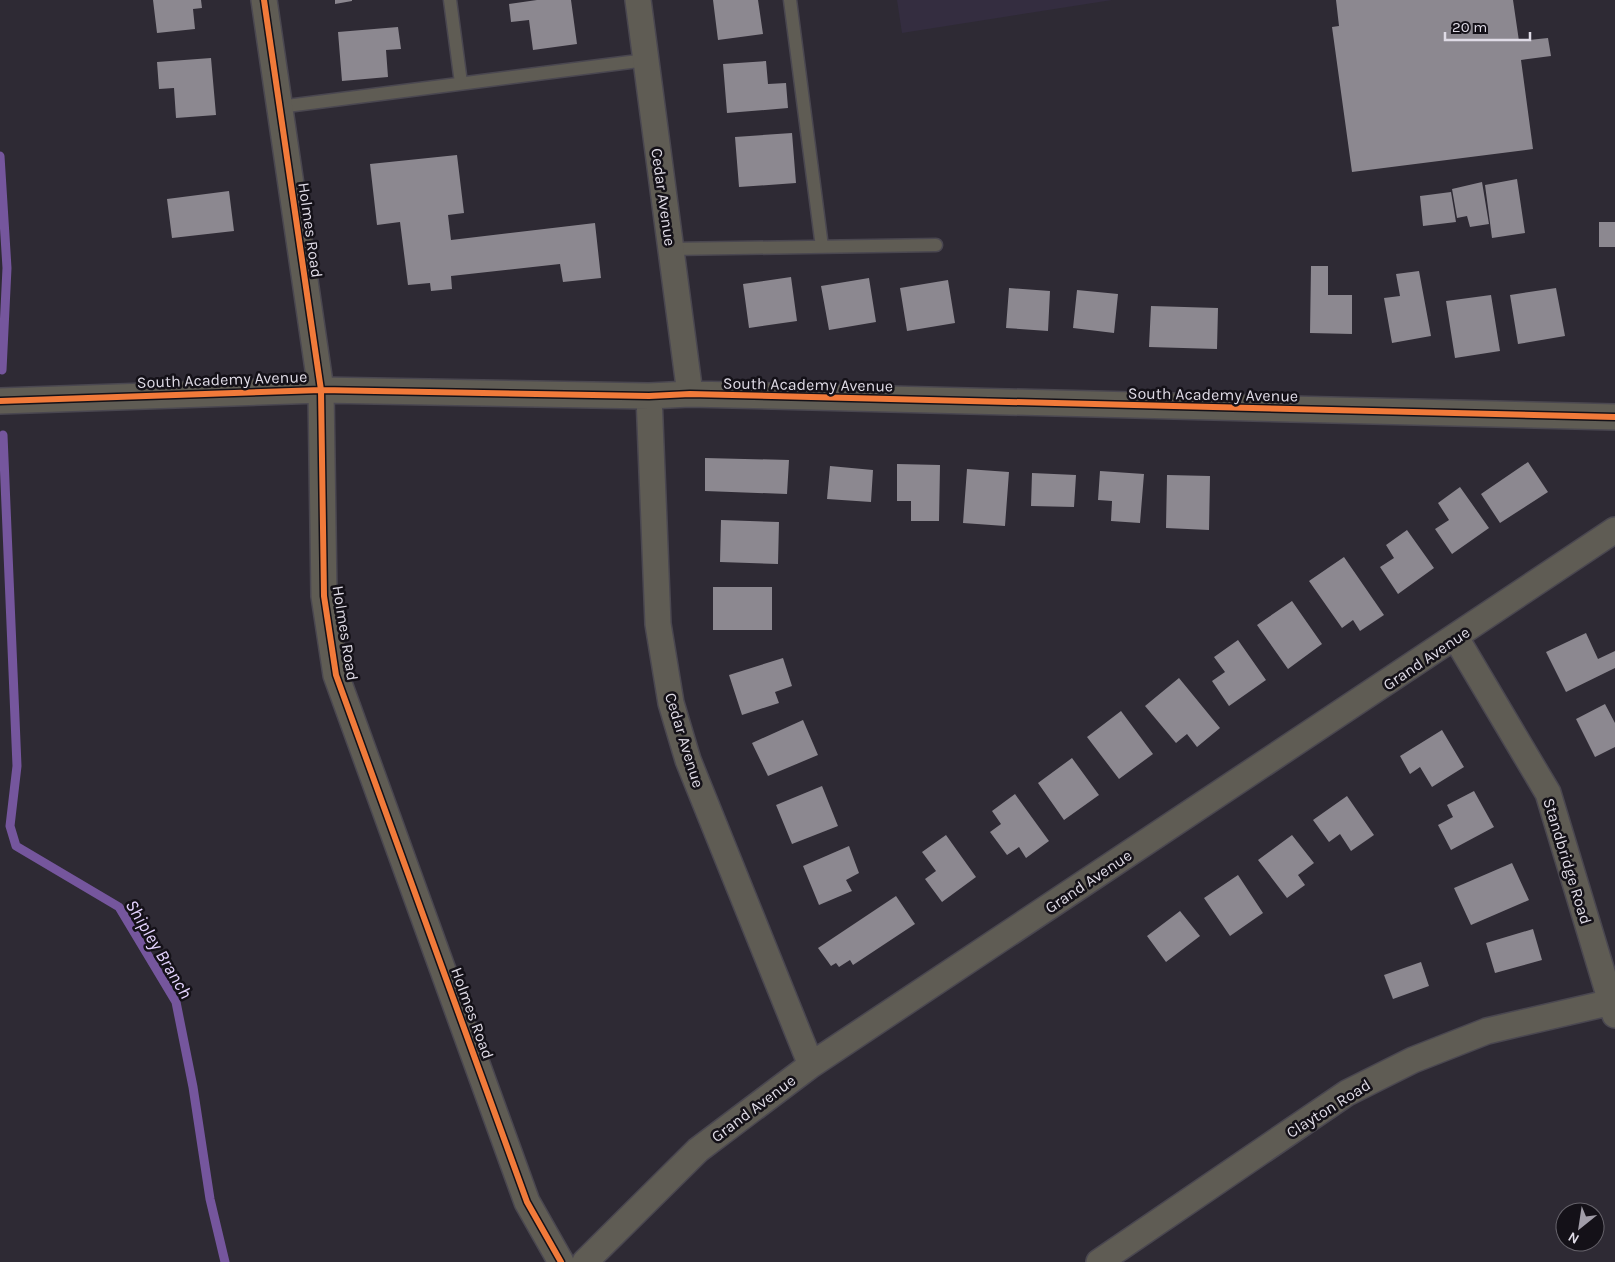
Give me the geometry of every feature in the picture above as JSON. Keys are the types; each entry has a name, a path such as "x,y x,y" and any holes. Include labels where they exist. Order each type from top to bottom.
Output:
{"street":[{"name":"Holmes Road","path":"264,0 321,390 324,596 336,675 526,1202 561,1262"},
{"name":"Cedar Avenue","path":"638,0 690,394"},
{"name":"South Academy Avenue","path":"0,401 321,390 649,396 690,394 1614,418"},
{"name":"Cedar Avenue","path":"649,396 658,624 670,703 688,760 811,1065"},
{"name":"Grand Avenue","path":"585,1262 698,1150 811,1065 1456,638 1615,530"},
{"name":"Standbridge Road","path":"1456,638 1548,793 1614,1009"},
{"name":"Clayton Road","path":"1099,1262 1347,1093 1413,1060 1488,1030 1614,1009"}],"lane":[{"path":"450,0 461,83"},
{"path":"790,0 822,246"},
{"path":"279,107 646,60"},
{"path":"671,248 936,245"}],"shaded area":[{"path":"897,0 1112,0 902,33"}],"building":[{"path":"153,0 201,0 202,8 193,9 195,29 157,33"},
{"path":"335,0 352,0 352,1 335,4"},
{"path":"537,0 571,0 577,44 533,50 529,20 511,22 509,4"},
{"path":"713,0 758,0 763,34 718,40"},
{"path":"1336,0 1513,0 1519,41 1548,38 1551,56 1521,60 1533,149 1352,172 1332,27 1339,26"},
{"path":"398,27 401,49 386,50 388,77 342,81 338,32"},
{"path":"211,58 216,115 176,118 174,88 159,89 157,62"},
{"path":"766,61 768,84 786,83 788,108 727,113 723,64"},
{"path":"792,133 796,183 739,187 735,137"},
{"path":"457,155 464,213 448,215 451,240 595,223 601,278 563,282 560,264 451,276 452,289 431,291 430,283 408,285 400,222 377,225 370,164"},
{"path":"1517,179 1525,233 1492,238 1485,185"},
{"path":"1482,182 1489,224 1470,227 1467,216 1457,218 1452,189"},
{"path":"229,191 234,231 172,238 167,199"},
{"path":"1451,192 1456,222 1423,226 1420,196"},
{"path":"1599,222 1615,222 1615,247 1599,247"},
{"path":"1311,266 1328,266 1328,295 1352,295 1352,334 1310,333"},
{"path":"1419,271 1431,336 1392,343 1384,298 1400,296 1396,274"},
{"path":"791,277 797,321 749,328 743,284"},
{"path":"869,278 876,322 829,330 821,286"},
{"path":"948,280 955,323 907,331 900,288"},
{"path":"1009,288 1050,291 1048,331 1006,328"},
{"path":"1556,288 1565,336 1518,344 1510,295"},
{"path":"1077,290 1118,294 1114,333 1073,328"},
{"path":"1491,295 1500,351 1455,358 1446,301"},
{"path":"1151,306 1218,308 1217,349 1149,347"},
{"path":"705,458 789,460 787,494 705,491"},
{"path":"1528,462 1548,492 1500,523 1481,494"},
{"path":"897,464 940,465 939,521 911,521 911,501 897,501"},
{"path":"830,466 873,470 871,502 827,499"},
{"path":"967,469 1009,472 1005,526 963,523"},
{"path":"1100,471 1144,474 1140,523 1111,521 1112,501 1098,500"},
{"path":"1032,473 1076,475 1074,507 1031,506"},
{"path":"1167,475 1210,476 1209,530 1166,528"},
{"path":"1460,487 1489,528 1452,554 1435,529 1449,520 1438,503"},
{"path":"721,520 779,522 778,564 720,562"},
{"path":"1407,530 1434,568 1398,594 1380,567 1394,558 1386,545"},
{"path":"1344,557 1384,615 1360,631 1353,620 1342,628 1309,581"},
{"path":"713,587 772,587 772,630 713,630"},
{"path":"1292,601 1322,644 1288,669 1257,625"},
{"path":"1586,633 1598,659 1615,651 1615,668 1566,692 1546,652"},
{"path":"1238,640 1266,680 1229,706 1212,681 1225,672 1214,657"},
{"path":"783,658 792,686 775,692 779,703 742,715 729,675"},
{"path":"1179,678 1220,728 1197,747 1187,734 1176,743 1145,706"},
{"path":"1605,704 1615,723 1615,747 1595,757 1576,719"},
{"path":"1121,711 1153,754 1119,779 1087,737"},
{"path":"803,720 818,755 768,776 752,743"},
{"path":"1442,730 1464,767 1432,787 1420,767 1410,774 1400,756"},
{"path":"1072,758 1099,795 1064,820 1038,783"},
{"path":"822,786 838,826 792,844 776,805"},
{"path":"1474,791 1494,827 1451,850 1438,825 1453,817 1447,805"},
{"path":"1015,794 1049,841 1026,858 1019,847 1007,855 990,832 1001,824 992,811"},
{"path":"1347,796 1374,835 1351,851 1340,834 1329,842 1313,820"},
{"path":"946,835 976,877 942,902 925,879 936,871 922,852"},
{"path":"1292,835 1314,863 1298,875 1305,885 1287,898 1258,860"},
{"path":"849,846 859,873 846,880 852,891 819,905 803,866"},
{"path":"1512,863 1529,900 1471,925 1454,888"},
{"path":"1238,875 1263,913 1230,936 1204,898"},
{"path":"896,896 915,924 853,965 850,960 839,967 836,963 831,966 818,948"},
{"path":"1180,911 1200,936 1166,962 1147,936"},
{"path":"1533,929 1542,960 1495,973 1486,943"},
{"path":"1421,962 1429,986 1393,999 1384,975"}],"waterway":[{"name":"Shipley Branch","path":"0,156 7,268 2,370"},
{"name":"Shipley Branch","path":"3,435 17,766 10,826 16,846 119,907 176,1002 193,1087 210,1199 225,1262"}],"cycle path":[{"path":"264,0 321,390 324,596 336,675 527,1202 561,1262"},
{"path":"0,401 321,390 649,396 690,394 1615,417"}]}
